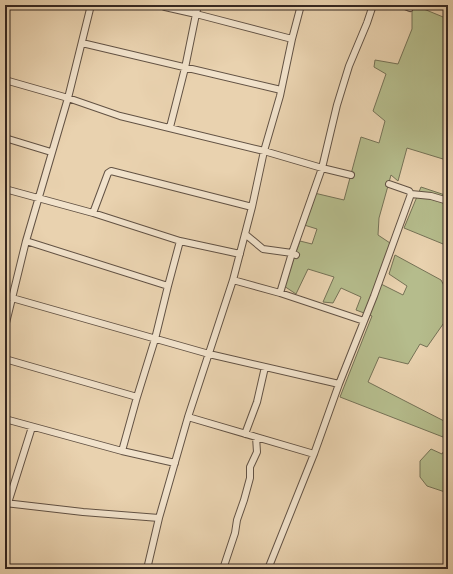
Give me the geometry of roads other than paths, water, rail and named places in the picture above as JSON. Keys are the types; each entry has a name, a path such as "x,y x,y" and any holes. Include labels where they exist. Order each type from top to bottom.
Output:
{"street":[{"path":"5,327 26,241 68,98 91,5"},
{"path":"170,127 185,68 198,5"},
{"path":"147,569 159,518 188,417 233,280 301,5"},
{"path":"280,293 322,168 337,105 349,66 373,5"},
{"path":"403,5 410,8"},
{"path":"165,7 292,39"},
{"path":"82,43 281,90"},
{"path":"5,80 68,98 120,116 264,151 351,175"},
{"path":"5,138 51,152"},
{"path":"93,213 108,173 111,171 252,207"},
{"path":"389,184 409,191 411,194 431,196 448,201"},
{"path":"5,189 93,213 180,241 240,254"},
{"path":"268,569 314,454 411,194"},
{"path":"245,234 263,249 294,254"},
{"path":"26,241 168,286"},
{"path":"122,451 136,397 155,339 180,241"},
{"path":"233,280 280,293 364,321"},
{"path":"5,296 209,354 339,384"},
{"path":"5,359 136,397"},
{"path":"245,434 257,402 265,367"},
{"path":"188,417 314,454"},
{"path":"5,419 122,451 175,463"},
{"path":"32,427 6,503 83,512 159,518"},
{"path":"223,569 235,533 237,520 250,478 250,468 257,452 256,437"}]}
